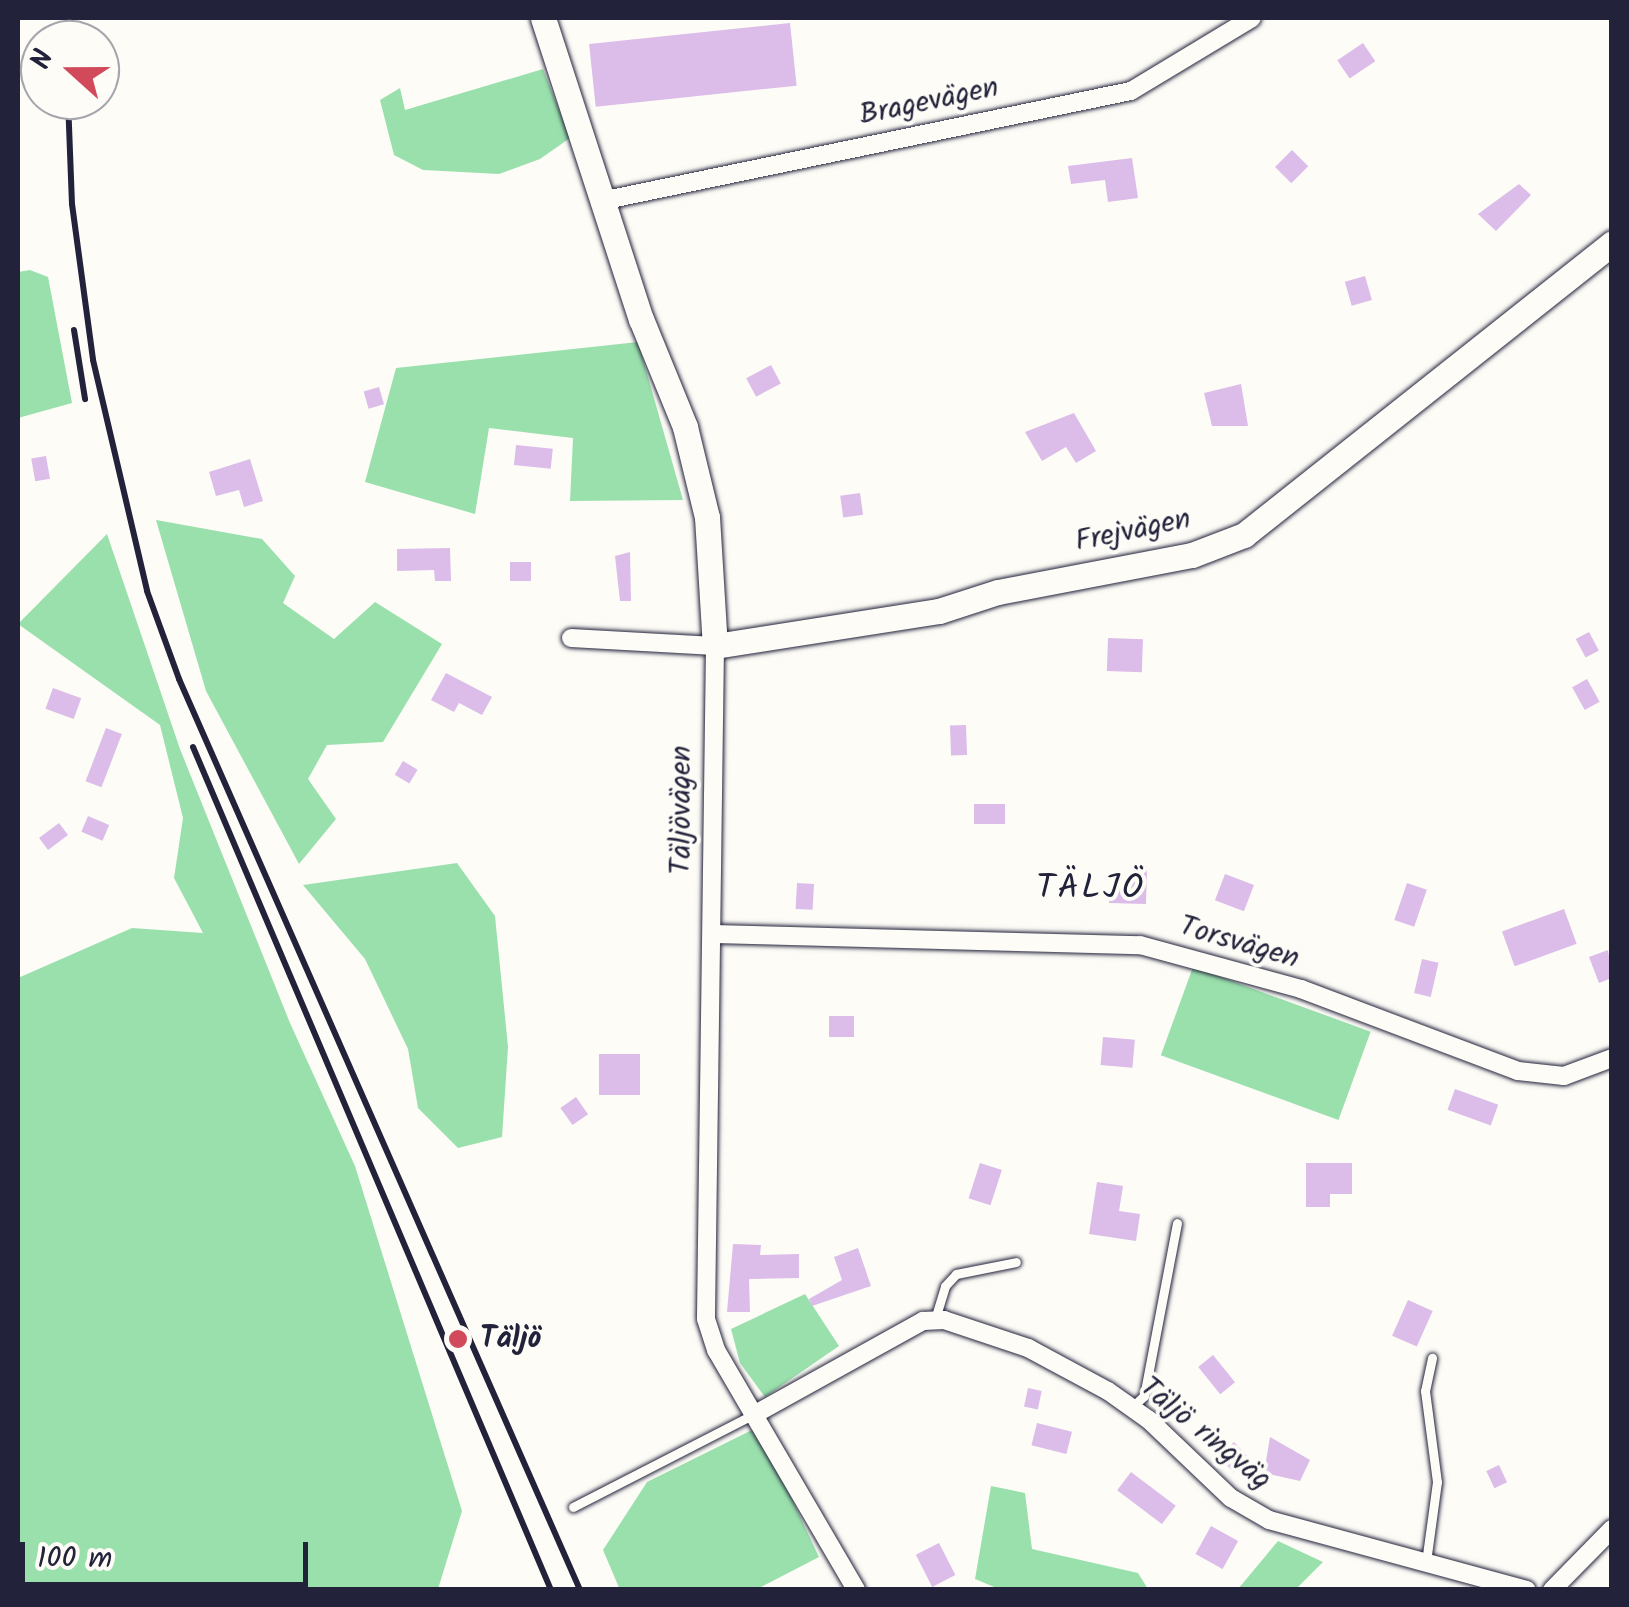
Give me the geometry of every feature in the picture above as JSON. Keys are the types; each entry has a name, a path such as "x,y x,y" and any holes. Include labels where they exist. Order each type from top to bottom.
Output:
{"street":[{"name":"Täljövägen","path":"543,18 601,201 686,427 706,516 716,646 706,1320 716,1350 757,1412 856,1590"},
{"name":"Bragevägen","path":"601,201 1132,91 1252,18"},
{"name":"Frejvägen","path":"571,638 716,646 939,611 998,592 1192,555 1244,535 1612,243"},
{"name":"Torsvägen","path":"714,934 1140,945 1302,989 1518,1070 1564,1076 1612,1058"},
{"path":"757,1412 923,1321 935,1320"},
{"name":"Täljö ringväg","path":"935,1320 1028,1348 1132,1407 1231,1498 1269,1520 1527,1590"},
{"path":"1552,1590 1612,1529"}],"lane":[{"path":"1132,1407 1144,1396 1177,1223"},
{"path":"935,1320 945,1286 956,1274 1016,1262"},
{"path":"1426,1562 1437,1482 1425,1391 1432,1358"},
{"path":"573,1506 757,1412"}],"green space":[{"path":"543,69 570,138 540,159 499,174 423,170 394,155 380,100 400,88 405,110"},
{"path":"30,270 48,277 72,403 18,418 18,272"},
{"path":"638,342 683,500 570,501 573,438 489,428 475,514 365,482 396,368"},
{"path":"156,520 262,539 295,576 283,603 334,639 375,602 442,644 383,742 327,745 308,779 336,819 299,864 206,691"},
{"path":"107,534 180,749 290,1023 355,1166 462,1511 438,1589 18,1589 18,978 132,928 203,933 174,878 183,818 160,725 18,624"},
{"path":"457,863 495,916 508,1047 502,1137 458,1148 418,1108 408,1049 365,959 303,885"},
{"path":"1193,967 1371,1032 1338,1120 1161,1055"},
{"path":"805,1294 839,1346 765,1397 740,1363 731,1329"},
{"path":"758,1427 819,1557 757,1589 620,1590 603,1550 647,1482"},
{"path":"991,1486 1025,1493 1032,1549 1138,1573 1148,1589 999,1589 975,1579"},
{"path":"1278,1541 1323,1562 1296,1589 1238,1589"}],"building":[{"path":"790,23 797,86 596,107 589,44"},
{"path":"1363,43 1375,61 1350,79 1337,60"},
{"path":"1292,150 1308,166 1291,183 1275,167"},
{"path":"1132,158 1138,198 1108,202 1105,180 1071,184 1068,166"},
{"path":"1519,184 1531,195 1496,231 1478,214"},
{"path":"1365,276 1372,300 1352,306 1345,282"},
{"path":"771,365 781,384 756,397 746,378"},
{"path":"1241,384 1248,426 1212,426 1204,393"},
{"path":"379,387 384,404 369,409 364,391"},
{"path":"1074,413 1096,451 1076,463 1066,447 1042,461 1025,432"},
{"path":"516,445 553,449 551,469 514,465"},
{"path":"46,456 50,479 35,481 31,459"},
{"path":"250,459 263,501 244,507 239,490 216,496 209,472"},
{"path":"860,493 863,515 843,518 840,496"},
{"path":"450,548 451,581 435,581 434,570 397,571 397,549"},
{"path":"630,552 631,601 620,601 615,556"},
{"path":"510,562 531,562 531,581 510,581"},
{"path":"1589,632 1599,651 1586,658 1576,639"},
{"path":"1108,638 1143,639 1142,672 1107,671"},
{"path":"446,673 492,697 482,715 459,703 454,712 431,700"},
{"path":"1587,679 1600,702 1585,710 1572,687"},
{"path":"53,688 81,698 74,719 45,709"},
{"path":"966,725 967,755 951,756 950,726"},
{"path":"106,728 122,734 101,787 86,781"},
{"path":"403,761 418,770 409,783 395,775"},
{"path":"974,804 1005,804 1005,824 974,824"},
{"path":"88,816 109,825 103,841 81,832"},
{"path":"59,823 68,835 48,850 39,838"},
{"path":"1132,866 1147,866 1146,904 1109,903 1109,886 1132,886"},
{"path":"1225,874 1254,885 1244,911 1215,900"},
{"path":"797,883 814,884 813,910 796,909"},
{"path":"1407,883 1427,890 1414,927 1394,920"},
{"path":"1564,909 1577,944 1515,966 1502,932"},
{"path":"1608,950 1612,978 1599,983 1589,957"},
{"path":"1422,959 1439,963 1431,997 1414,993"},
{"path":"829,1016 854,1016 854,1037 829,1037"},
{"path":"1103,1037 1135,1040 1132,1068 1101,1065"},
{"path":"599,1054 640,1054 640,1095 599,1095"},
{"path":"1455,1089 1498,1105 1491,1125 1447,1110"},
{"path":"576,1097 588,1114 572,1125 560,1108"},
{"path":"980,1163 1002,1170 990,1205 969,1198"},
{"path":"1306,1163 1352,1163 1352,1194 1330,1194 1330,1207 1306,1207"},
{"path":"1097,1182 1123,1186 1119,1211 1140,1214 1136,1241 1089,1234"},
{"path":"733,1244 761,1245 760,1255 799,1254 799,1278 749,1279 750,1312 727,1312"},
{"path":"858,1248 871,1286 812,1306 809,1299 842,1280 834,1257"},
{"path":"1408,1300 1433,1311 1417,1347 1392,1336"},
{"path":"1213,1355 1235,1382 1220,1394 1198,1367"},
{"path":"1028,1388 1042,1391 1038,1409 1024,1407"},
{"path":"1037,1423 1072,1432 1066,1454 1031,1445"},
{"path":"1270,1437 1310,1460 1300,1481 1264,1473"},
{"path":"1234,1442 1249,1458 1234,1472 1219,1456"},
{"path":"1499,1465 1507,1482 1494,1488 1486,1471"},
{"path":"1131,1472 1176,1506 1162,1524 1117,1490"},
{"path":"1211,1526 1238,1541 1223,1569 1195,1554"},
{"path":"939,1543 955,1575 932,1587 916,1555"}],"railway":[{"path":"69,120 72,204 93,360 147,591 179,679 580,1590"},
{"path":"74,330 85,399"},
{"path":"193,747 551,1590"}],"place":[{"name":"Täljö","path":"458,1339"}],"district":[{"name":"TÄLJÖ","path":"1091,889"}]}
